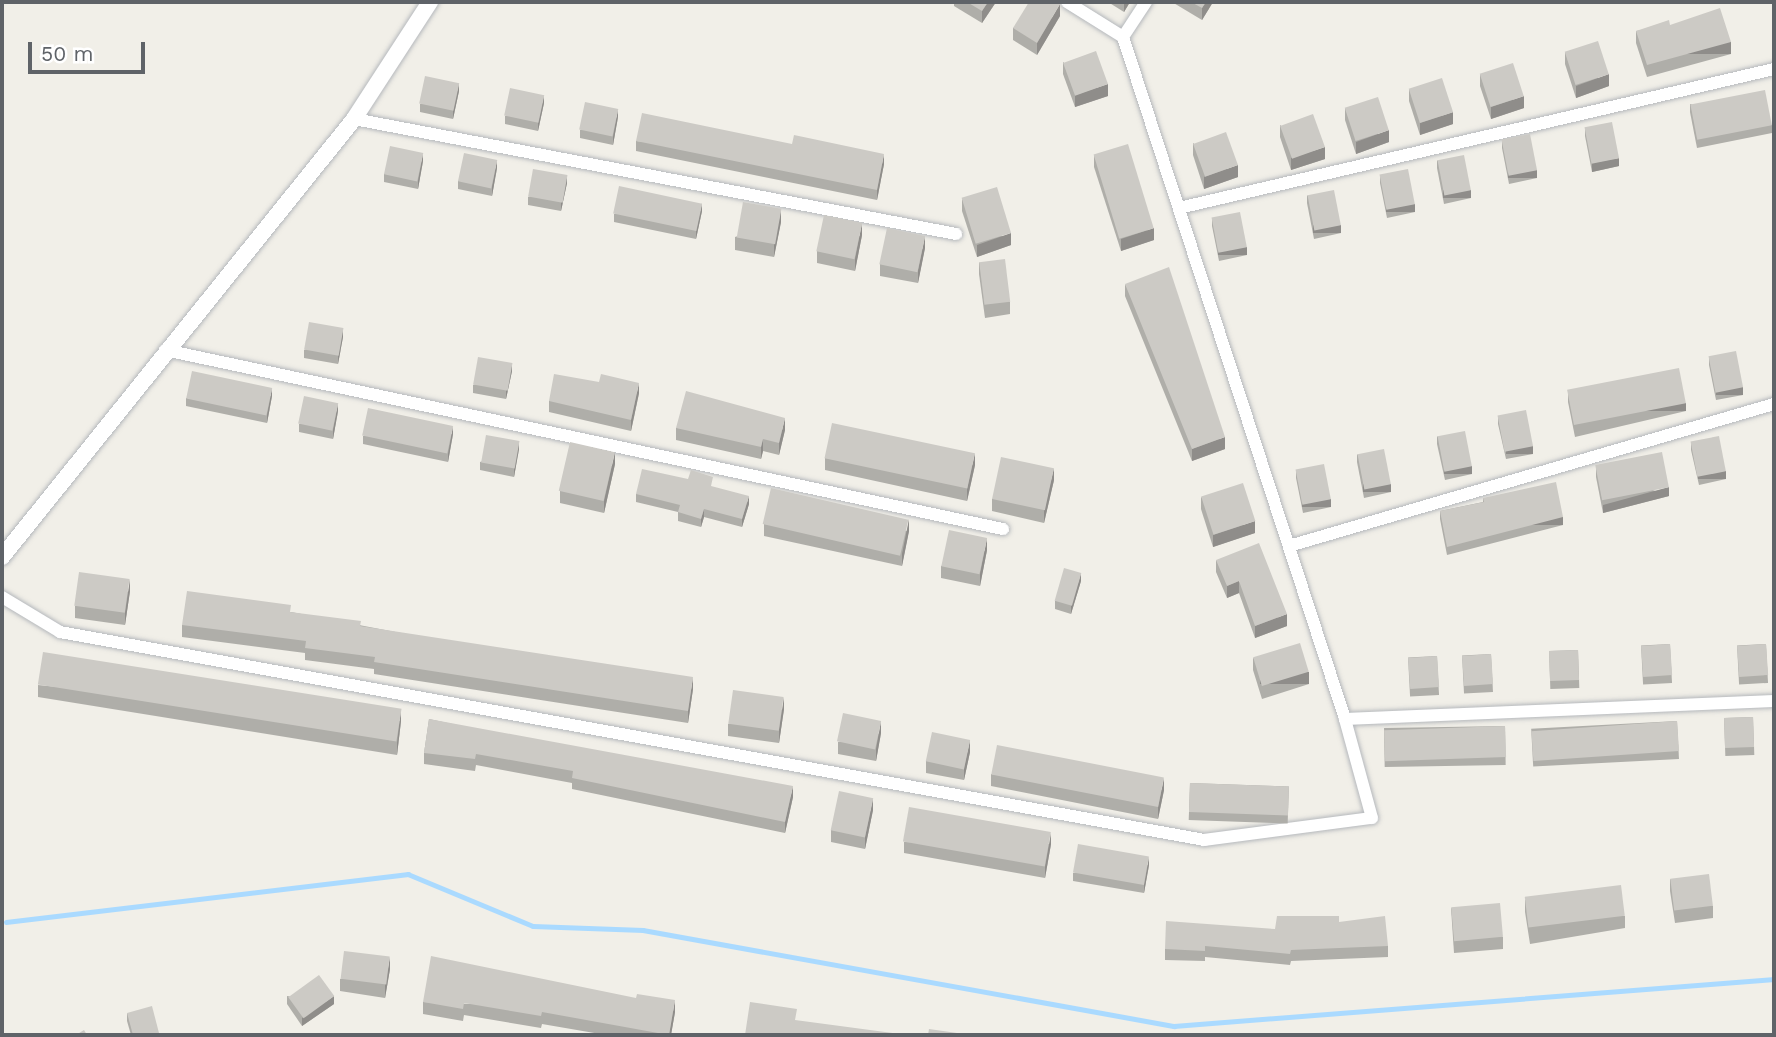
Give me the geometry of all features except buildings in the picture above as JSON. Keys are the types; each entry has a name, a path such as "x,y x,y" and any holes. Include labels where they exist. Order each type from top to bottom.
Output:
{"street":[{"path":"2,557 165,350 354,119 430,2"},
{"path":"2,597 60,632 1204,840 1372,818 1345,719 1123,37 1067,2"},
{"path":"1123,37 1146,2"},
{"path":"1179,208 1774,69"},
{"path":"354,119 956,234"},
{"path":"165,350 1003,529"},
{"path":"1289,546 1774,404"},
{"path":"1345,719 1774,701"}],"waterway":[{"path":"6,922 408,874 533,926 643,930 1174,1026 1774,979"}]}
